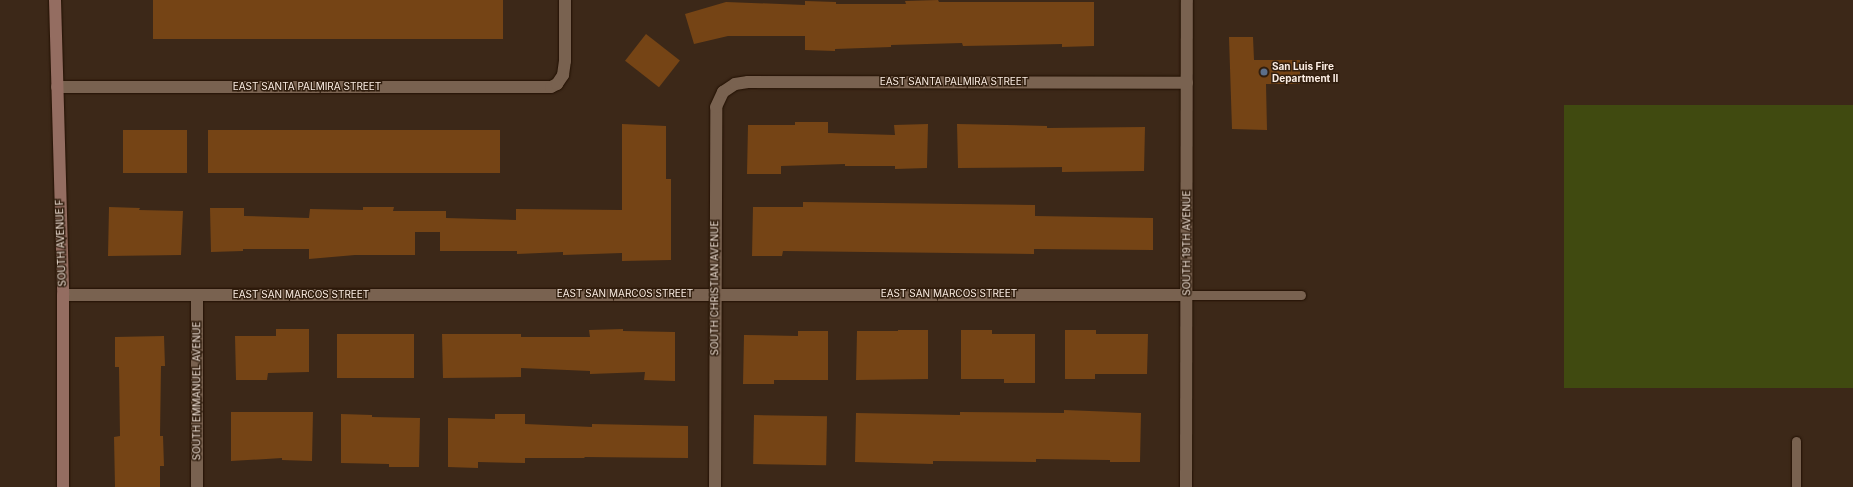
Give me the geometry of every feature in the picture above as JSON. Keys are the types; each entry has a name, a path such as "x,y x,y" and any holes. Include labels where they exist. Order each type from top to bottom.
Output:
{"street":[{"name":"SOUTH AVENUE F","path":"55,0 63,295 64,487"},
{"name":"EAST SANTA PALMIRA STREET","path":"57,88 551,87 557,84 563,75 565,61 565,0"},
{"name":"SOUTH 19TH AVENUE","path":"1186,487 1187,0"},
{"name":"EAST SANTA PALMIRA STREET","path":"723,92 735,84 748,82 1187,83"},
{"name":"SOUTH CHRISTIAN AVENUE","path":"715,487 716,107 723,92"},
{"name":"EAST SAN MARCOS STREET","path":"63,295 1187,295"},
{"name":"SOUTH EMMANUEL AVENUE","path":"197,296 197,487"}],"lane":[{"path":"1187,295 1301,295"},
{"path":"1796,441 1796,487"}],"green space":[{"path":"1564,105 1853,105 1853,388 1564,388"}],"building":[{"path":"153,0 503,0 503,39 153,39"},
{"path":"938,0 939,2 1094,2 1094,46 1062,47 1062,44 963,46 962,43 891,45 891,47 835,49 835,51 805,50 805,36 728,36 694,44 685,14 726,2 805,5 805,1 836,2 836,4 906,4 905,1"},
{"path":"646,34 680,60 659,87 625,61"},
{"path":"1229,37 1253,37 1254,60 1300,60 1300,84 1266,84 1267,130 1232,129"},
{"path":"795,122 828,122 828,133 895,135 894,125 928,124 927,168 895,169 895,166 845,166 845,164 781,166 781,174 747,174 748,125 795,125"},
{"path":"622,124 666,126 666,179 671,179 671,260 622,261 622,253 563,255 563,252 517,254 517,251 440,251 440,232 415,232 415,255 355,255 309,259 309,249 243,249 243,251 211,252 210,208 244,208 244,216 309,218 310,209 363,210 363,207 394,207 393,211 446,211 446,218 516,220 516,209 622,210"},
{"path":"957,124 1047,126 1047,128 1145,127 1144,171 1062,172 1062,167 958,168"},
{"path":"123,130 187,130 187,173 123,173"},
{"path":"208,130 500,130 500,173 208,173"},
{"path":"803,202 1035,205 1035,216 1153,218 1153,250 1034,249 1034,254 783,251 782,256 752,256 753,207 803,207"},
{"path":"109,207 140,208 139,210 183,211 181,255 108,256"},
{"path":"276,329 309,329 309,372 268,373 267,380 236,380 235,336 276,336"},
{"path":"623,329 623,331 675,332 675,381 644,380 645,372 590,374 590,371 521,368 521,377 443,378 442,334 521,334 521,337 590,337 589,330"},
{"path":"928,330 928,379 856,380 857,331"},
{"path":"961,330 992,330 992,334 1035,334 1035,383 1004,383 1004,379 961,379"},
{"path":"1065,330 1096,330 1096,334 1148,334 1147,374 1095,374 1095,379 1065,379"},
{"path":"798,331 828,331 828,380 774,380 774,384 743,384 744,335 798,336"},
{"path":"337,334 414,334 414,378 337,378"},
{"path":"164,336 165,366 161,366 160,436 163,436 164,466 160,466 160,487 115,487 114,437 120,436 119,367 115,367 115,337"},
{"path":"1064,410 1141,413 1140,462 1036,459 1036,462 933,461 933,464 855,462 856,413 960,415 960,412 1064,413"},
{"path":"231,412 313,412 312,461 282,460 282,458 231,461"},
{"path":"341,414 372,415 372,417 420,418 419,467 389,467 389,464 341,463"},
{"path":"495,414 525,414 525,424 592,427 592,424 688,426 688,458 525,458 525,463 478,462 478,468 448,467 448,418 495,419"},
{"path":"754,415 827,416 826,465 753,464"}],"place":[{"name":"San Luis Fire Department II","path":"1264,72"}]}
